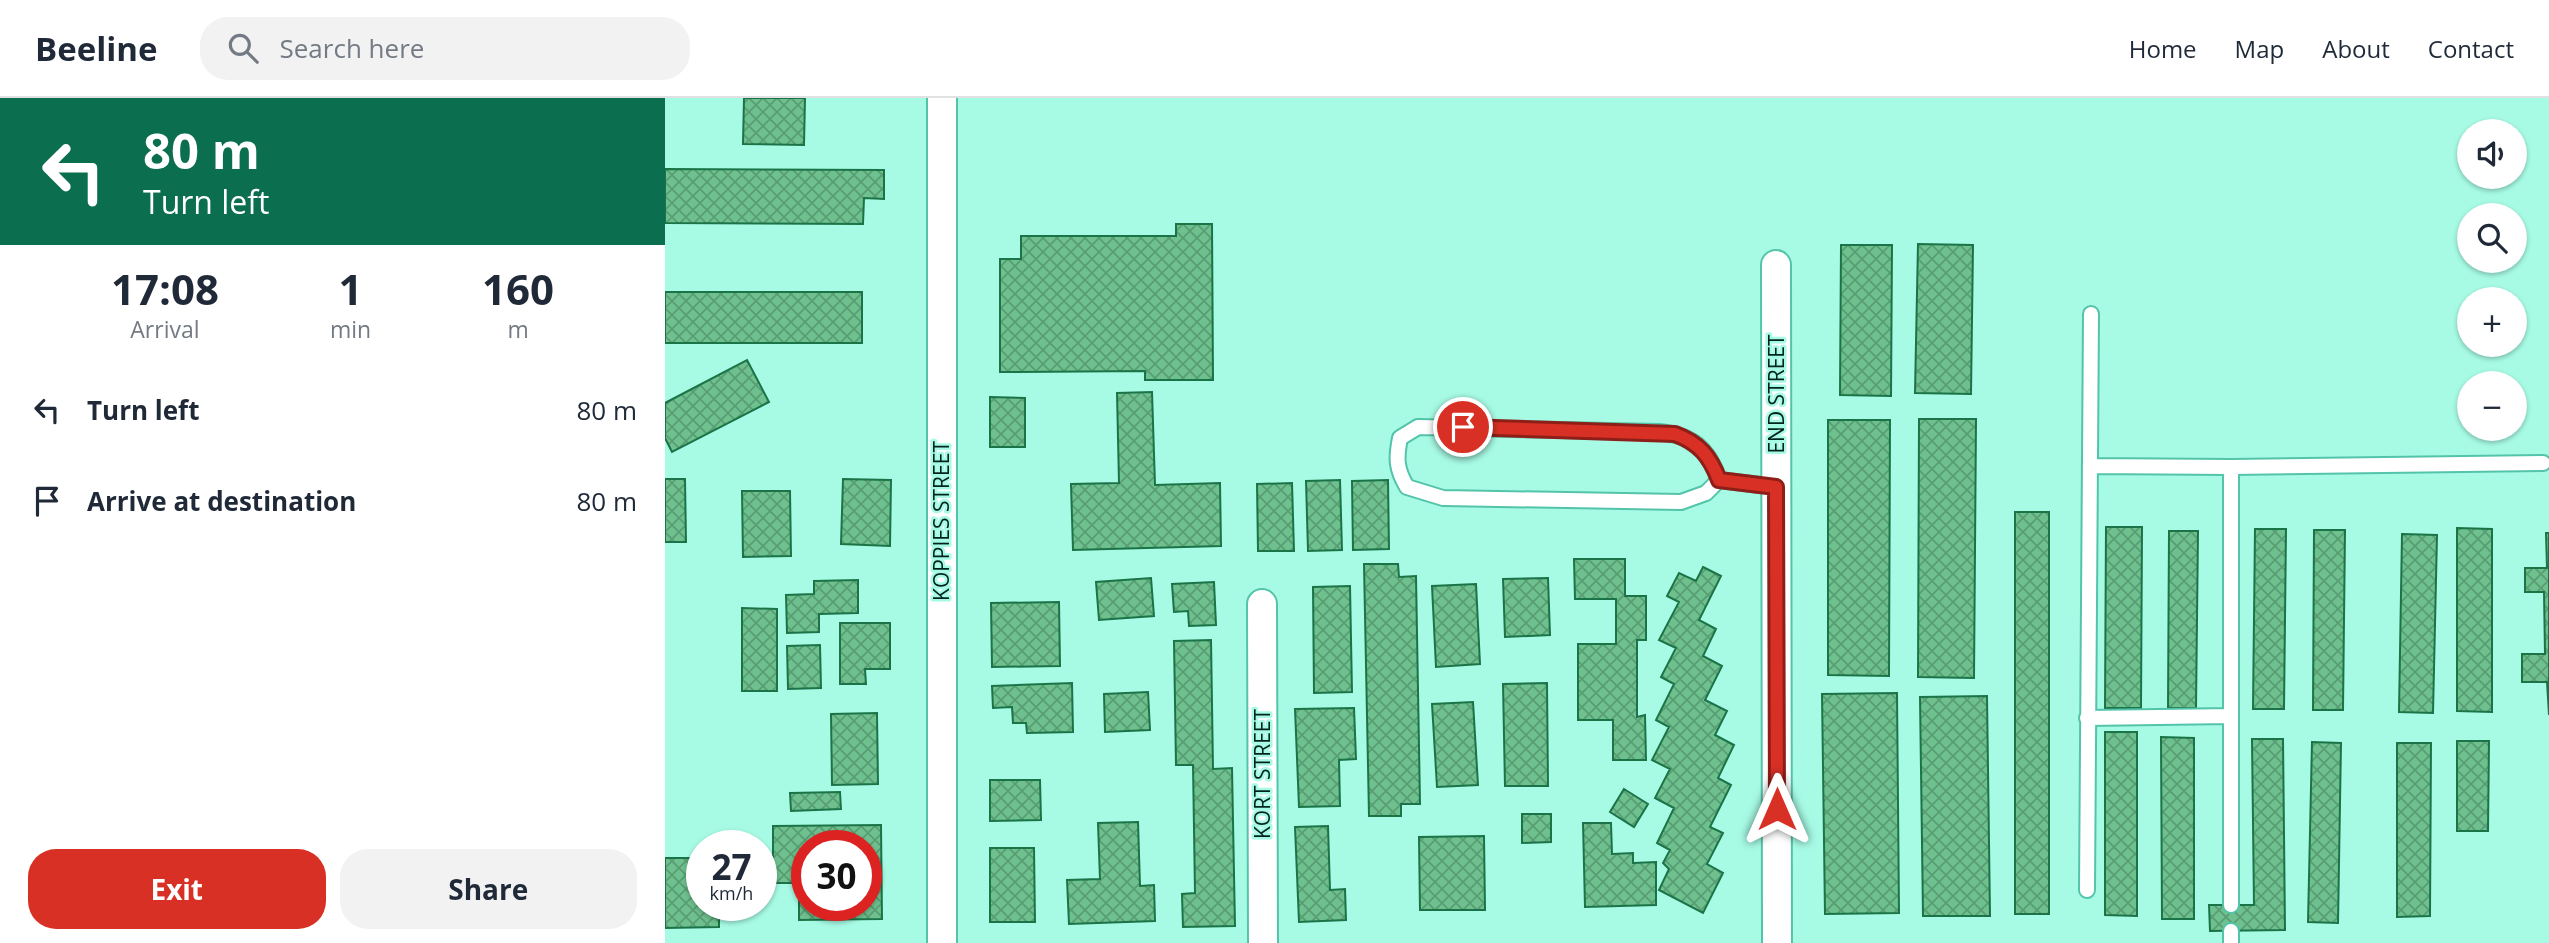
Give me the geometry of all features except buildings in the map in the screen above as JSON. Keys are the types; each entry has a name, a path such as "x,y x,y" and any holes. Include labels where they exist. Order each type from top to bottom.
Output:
{"street":[{"name":"KOPPIES STREET","path":"942,98 942,943"},
{"name":"END STREET","path":"1776,265 1777,943"},
{"name":"KORT STREET","path":"1262,604 1263,943"}],"lane":[{"path":"2087,890 2091,314"},
{"path":"1418,427 1659,432 1694,441 1714,466 1719,480 1706,493 1681,502 1443,498 1407,487 1398,472 1396,457 1400,438 1418,427"},
{"path":"2090,466 2543,463"},
{"path":"2231,467 2231,905"},
{"path":"1719,480 1776,487"},
{"path":"2087,718 2231,716"}],"route":[{"path":"1463,427 1675,434 1694,441 1714,466 1719,480 1776,487 1777,809"}]}
